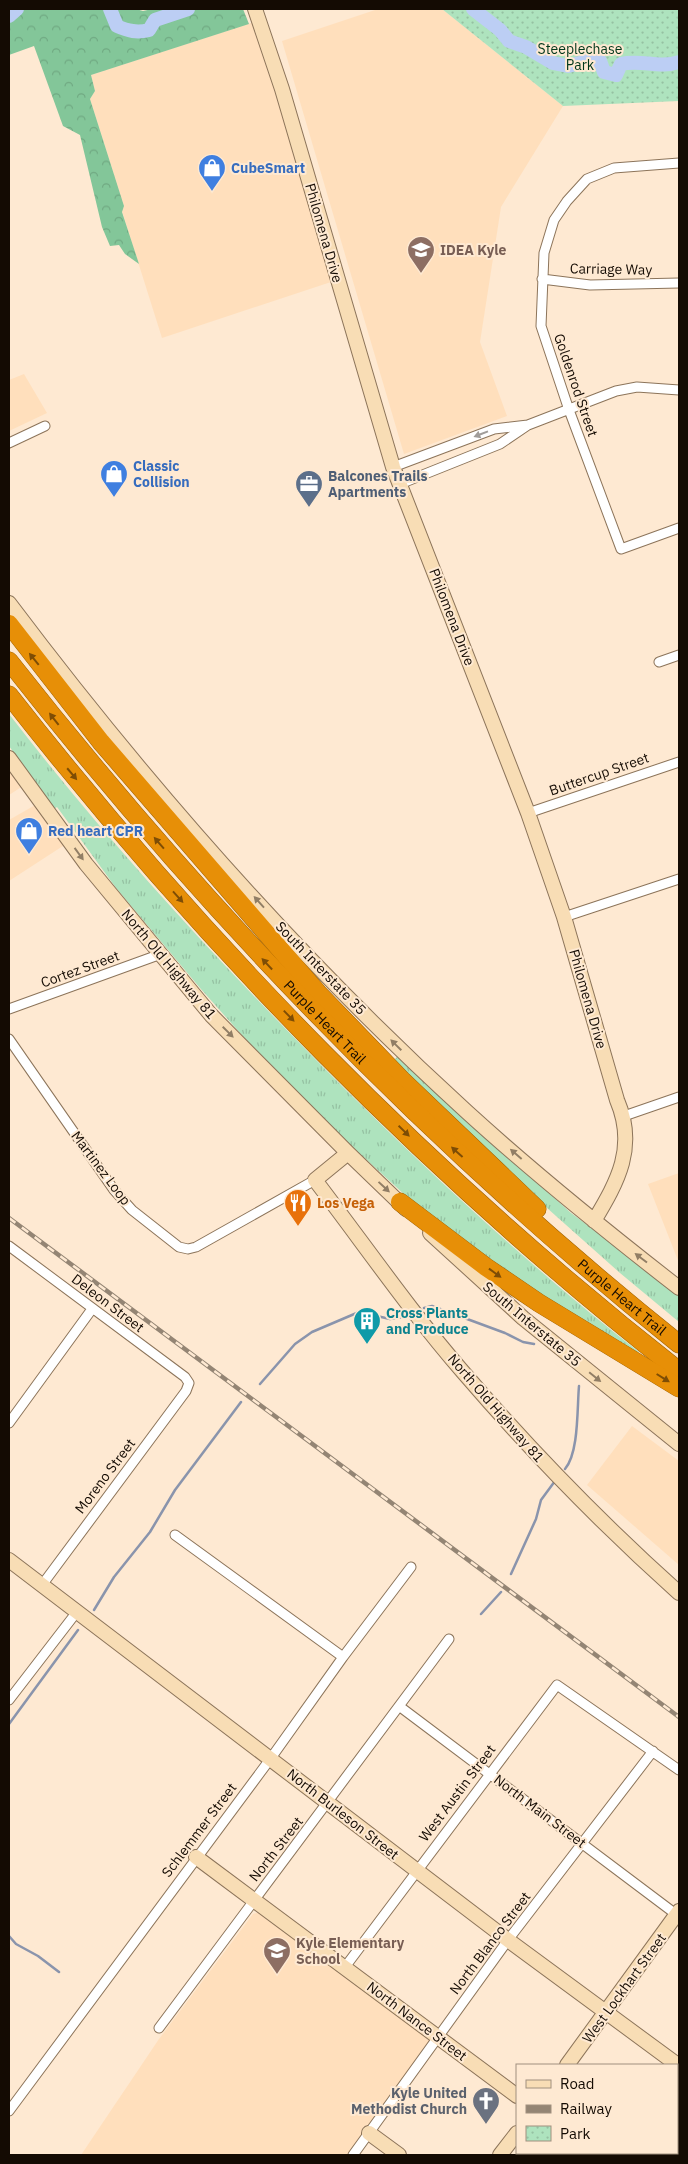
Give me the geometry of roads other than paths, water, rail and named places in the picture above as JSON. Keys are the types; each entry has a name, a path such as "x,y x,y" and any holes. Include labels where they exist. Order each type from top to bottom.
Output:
{"highway":[{"path":"9,624 101,742 318,992 402,1080 546,1217 570,1253"},
{"name":"Purple Heart Trail","path":"9,662 129,810 196,887 300,998 453,1149 570,1253 679,1344"},
{"name":"Purple Heart Trail","path":"9,695 77,780 168,887 227,951 360,1088 505,1224 612,1317 679,1371"},
{"path":"400,1202 486,1267 538,1303 679,1388"}],"street":[{"name":"Philomena Drive","path":"255,9 282,88 394,468 528,812 564,917 617,1100 624,1116 626,1138 620,1173 594,1221"},
{"name":"Goldenrod Street","path":"679,163 614,168 587,179 566,201 554,220 544,253 541,326 569,410 620,549 679,528"},
{"name":"Carriage Way","path":"542,279 590,285 679,283"},
{"path":"394,468 494,429 528,425 629,388 661,387 679,390"},
{"path":"400,484 500,444 528,425"},
{"path":"9,443 44,426"},
{"path":"462,442 467,458"},
{"name":"South Interstate 35","path":"9,603 123,747 200,838 349,998 442,1088 594,1221 679,1288"},
{"path":"659,662 679,655"},
{"name":"North Old Highway 81","path":"9,758 86,864 211,1015 348,1154"},
{"name":"Buttercup Street","path":"528,812 679,762"},
{"path":"564,917 679,879"},
{"name":"Cortez Street","path":"9,1010 161,954"},
{"name":"Martinez Loop","path":"9,1039 114,1190 132,1210 179,1247 188,1249 196,1247 315,1180 348,1154"},
{"path":"624,1116 679,1098"},
{"name":"South Interstate 35","path":"348,1154 400,1202 423,1227 516,1312 679,1444"},
{"name":"North Old Highway 81","path":"315,1180 462,1370 543,1462 644,1562 679,1593"},
{"name":"Deleon Street","path":"9,1246 185,1377 189,1383"},
{"path":"9,1423 92,1309"},
{"name":"Moreno Street","path":"42,1585 186,1390 189,1383"},
{"path":"175,1535 343,1656"},
{"name":"North Burleson Street","path":"9,1560 76,1613 135,1655 329,1802 416,1871 676,2064"},
{"name":"Schlemmer Street","path":"9,2111 270,1758 343,1656 411,1567"},
{"path":"9,1700 76,1613"},
{"name":"North Street","path":"159,2028 450,1639"},
{"name":"West Austin Street","path":"344,1967 557,1685 653,1750"},
{"name":"North Main Street","path":"399,1706 678,1915"},
{"path":"653,1750 679,1770"},
{"name":"North Blanco Street","path":"353,2155 508,1940 653,1750"},
{"name":"North Nance Street","path":"196,1857 516,2095"},
{"name":"West Lockhart Street","path":"569,2064 678,1915"},
{"path":"369,2134 399,2155"},
{"path":"500,2155 516,2134"}],"waterway":[{"path":"9,16 17,9"},
{"path":"110,9 117,26 137,31 149,30 155,20 188,9"},
{"path":"473,9 500,30 509,41 526,47 553,63 568,66 592,60 600,61 604,72 616,75 621,64 664,65 679,62"},
{"path":"424,1308 432,1306 505,1333 523,1342 534,1344"},
{"path":"260,1384 295,1344 312,1332 359,1312 390,1319 411,1316"},
{"path":"565,1469 570,1462 575,1442 579,1386"},
{"path":"94,1610 114,1577 150,1532 175,1490 241,1402"},
{"path":"511,1574 536,1519 541,1500 555,1481"},
{"path":"481,1614 501,1592"},
{"path":"9,1724 78,1630"},
{"path":"9,1936 16,1944 38,1956 59,1972"}],"railway":[{"path":"9,1218 679,1717"}],"place":[{"name":"CubeSmart","path":"212,192"},
{"name":"IDEA Kyle","path":"421,274"},
{"name":"Classic Collision","path":"114,498"},
{"name":"Balcones Trails Apartments","path":"309,508"},
{"name":"Red heart CPR","path":"29,855"},
{"name":"Los Vega","path":"298,1227"},
{"name":"Cross Plants and Produce","path":"367,1345"},
{"name":"Kyle Elementary School","path":"277,1975"},
{"name":"Kyle United Methodist Church","path":"486,2125"}],"park label":[{"name":"Steeplechase Park","path":"580,58"}]}
